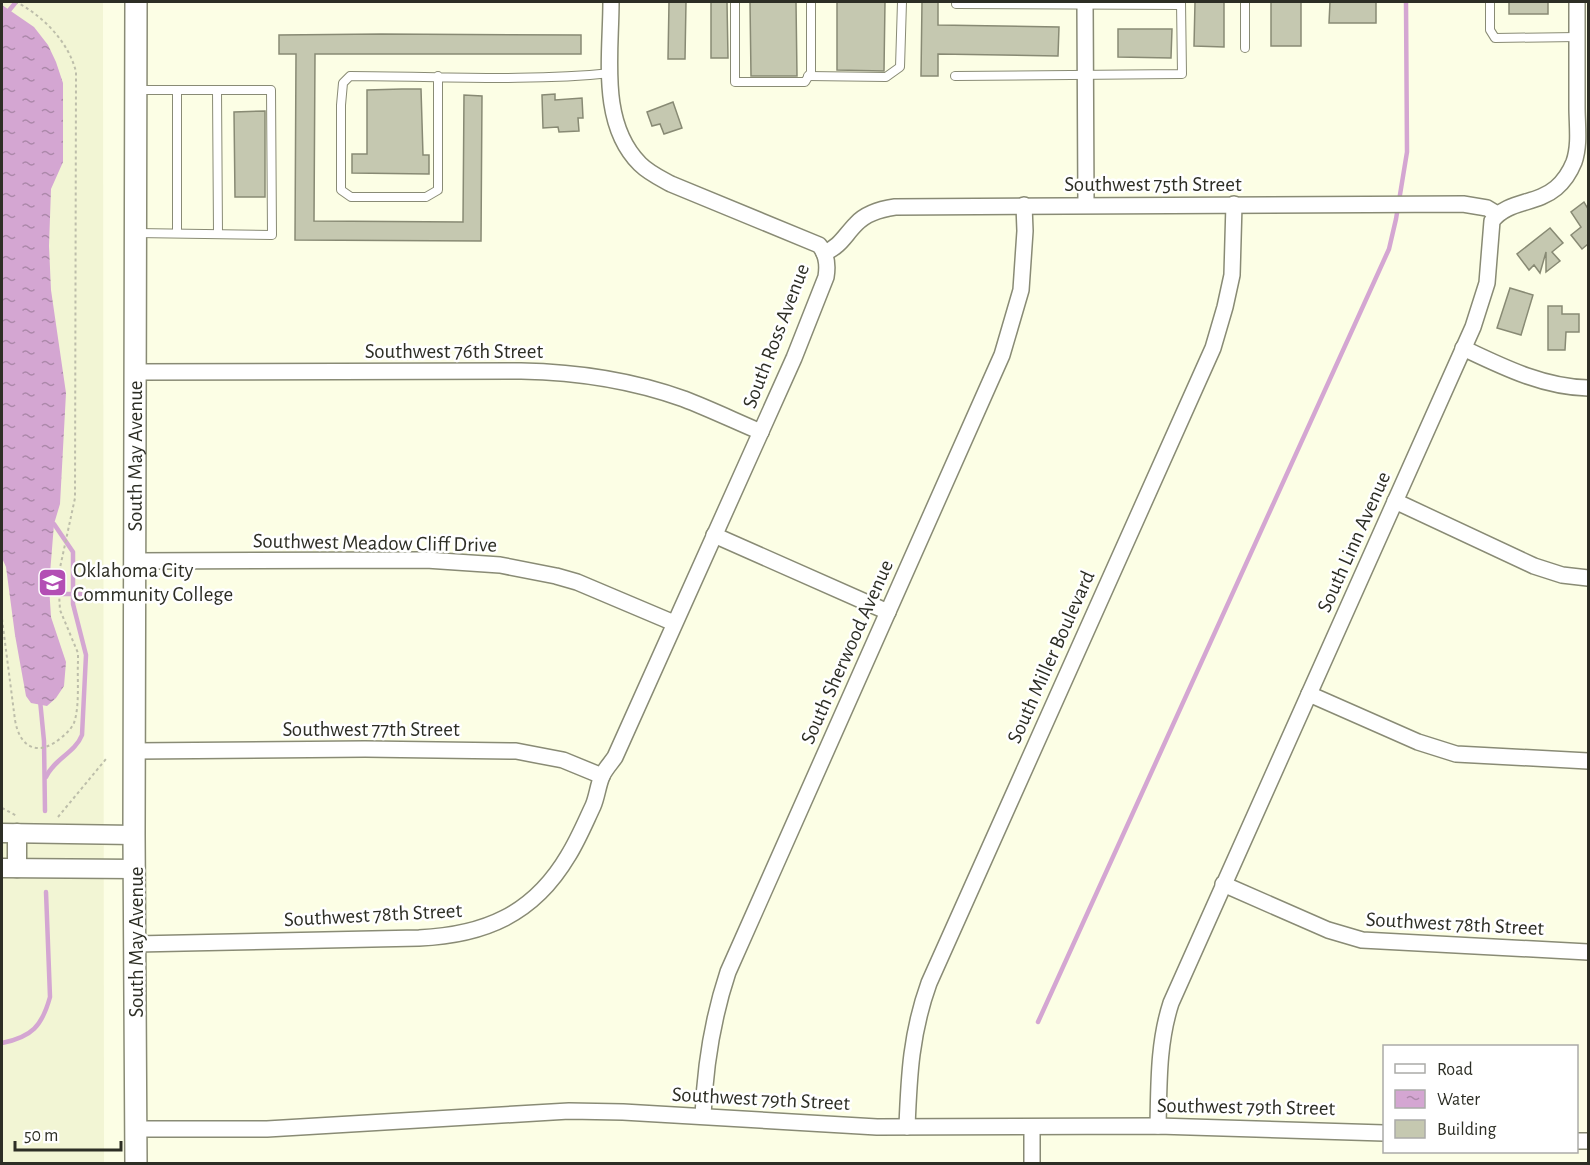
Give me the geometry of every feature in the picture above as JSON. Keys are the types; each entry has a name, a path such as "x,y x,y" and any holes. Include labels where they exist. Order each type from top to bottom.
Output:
{"main road":[{"name":"South May Avenue","path":"136,2 134,835 136,1164"}],"street":[{"name":"South Ross Avenue","path":"602,776 615,757 761,432 826,277 827,263 819,244 671,184 642,166 625,146 617,126 612,102 611,2"},
{"path":"1497,214 1518,203 1547,194 1563,180 1574,161 1577,138 1577,2"},
{"path":"1085,3 1086,205"},
{"name":"South Miller Boulevard","path":"907,1127 911,1053 916,1024 929,983 1213,348 1230,283 1234,204"},
{"name":"Southwest 75th Street","path":"824,253 838,246 856,223 866,216 884,208 912,206 1413,204 1471,205 1488,208 1497,214"},
{"name":"South Sherwood Avenue","path":"703,1116 710,1039 715,1012 728,972 1002,355 1021,290 1025,231 1024,205"},
{"name":"South Linn Avenue","path":"1158,1126 1160,1053 1166,1017 1223,884 1463,348 1483,297 1488,275 1491,226 1497,214"},
{"path":"1463,348 1539,381 1564,387 1588,388"},
{"name":"Southwest 76th Street","path":"136,372 565,372 648,387 684,399 761,432"},
{"path":"1395,501 1534,566 1562,575 1588,578"},
{"path":"714,535 888,612"},
{"name":"Southwest Meadow Cliff Drive","path":"136,561 426,560 500,565 577,582 674,622"},
{"path":"1309,694 1418,742 1456,754 1588,761"},
{"name":"Southwest 77th Street","path":"135,751 365,749 516,751 563,760 602,776"},
{"name":"Southwest 78th Street","path":"136,944 447,937 484,928 531,901 556,874 569,855 595,801 602,776"},
{"path":"134,835 13,828 9,868 135,868"},
{"name":"Southwest 78th Street","path":"1223,884 1328,930 1362,940 1588,952"},
{"name":"Southwest 79th Street","path":"136,1129 267,1129 569,1111 907,1127 1158,1126 1383,1133"},
{"path":"1032,1127 1032,1164"}],"lane":[{"path":"735,2 735,82 805,82 811,72 811,2"},
{"path":"808,76 886,77 900,67 902,2"},
{"path":"1245,2 1245,48"},
{"path":"1490,2 1490,30 1495,38 1577,37"},
{"path":"956,4 1181,3 1182,74 956,76"},
{"path":"438,76 438,190 426,197 351,197 341,190 340,105 343,83 350,76 438,76 570,78 610,73"},
{"path":"136,90 271,90 272,235 136,233"},
{"path":"177,90 177,233"},
{"path":"217,90 218,234"}],"path":[{"path":"2,619 19,736 29,746 41,748 53,745 73,725 78,653 63,618 58,577 75,498 76,72 70,55 58,37 42,20 16,2"},
{"path":"55,818 67,808 106,759"},
{"path":"2,808 14,815 13,828"}],"shaded area":[{"name":"Oklahoma City Community College","path":"2,2 103,2 104,1163 2,1164"}],"water":[{"path":"2,5 34,27 48,45 63,83 63,162 51,189 49,246 51,290 66,393 60,504 54,524 49,586 51,617 66,662 64,686 47,706 31,703 26,696 6,567 2,558"}],"building":[{"path":"669,2 686,2 685,59 668,59"},
{"path":"711,2 727,2 728,58 711,58"},
{"path":"750,2 796,2 797,76 751,76"},
{"path":"837,2 885,2 884,71 837,70"},
{"path":"922,2 938,2 938,25 1059,27 1058,56 938,54 938,76 921,76"},
{"path":"1195,2 1224,2 1224,47 1194,46"},
{"path":"1271,2 1301,2 1301,46 1271,46"},
{"path":"1330,2 1376,2 1376,23 1329,23"},
{"path":"1509,2 1548,2 1548,14 1509,14"},
{"path":"1118,29 1172,29 1171,58 1118,57"},
{"path":"279,35 581,35 581,54 315,54 314,221 463,222 464,95 482,96 481,241 295,240 296,54 279,54"},
{"path":"421,89 423,155 429,155 429,174 352,173 352,154 367,154 367,90"},
{"path":"555,94 555,100 582,98 583,118 578,118 579,131 559,132 558,127 543,128 542,95"},
{"path":"673,102 682,128 664,134 660,124 652,126 647,112"},
{"path":"265,111 265,197 235,197 234,112"},
{"path":"1584,202 1588,209 1588,244 1582,249 1571,235 1581,227 1571,212"},
{"path":"1550,228 1563,243 1552,252 1560,261 1546,272 1546,252 1540,273 1534,265 1529,270 1517,254"},
{"path":"1510,288 1533,295 1521,335 1497,328"},
{"path":"1548,306 1562,306 1562,314 1579,314 1579,332 1566,332 1565,350 1548,350"}],"waterway":[{"path":"2,19 16,2"},
{"path":"1038,1022 1389,249 1407,152 1406,2"},
{"path":"46,777 54,765 75,747 82,735 86,655 73,604 73,552 54,524"},
{"path":"46,594 81,594"},
{"path":"40,700 44,741 45,811"},
{"path":"2,1043 21,1037 34,1029 43,1016 50,997 46,892"}],"place":[{"name":"Oklahoma City Community College","path":"52,582"}]}
